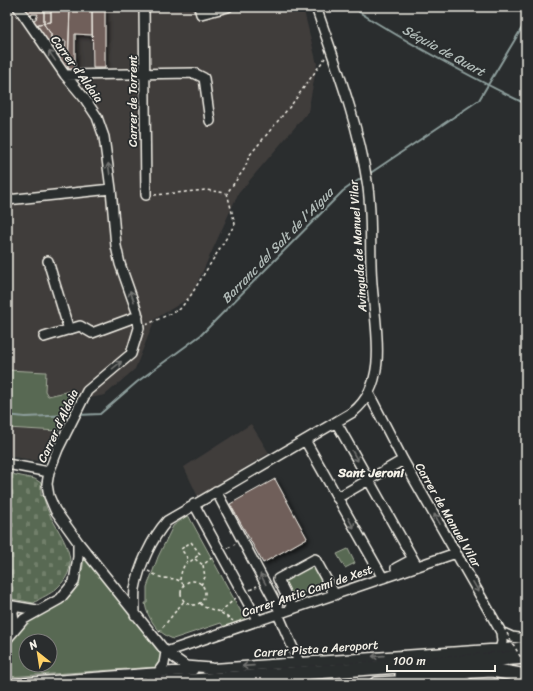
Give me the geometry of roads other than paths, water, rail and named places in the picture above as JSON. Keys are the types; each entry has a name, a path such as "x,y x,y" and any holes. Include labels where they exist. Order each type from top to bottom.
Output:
{"highway":[{"path":"153,679 412,666 424,668 490,664 526,667"},
{"path":"376,684 526,667"},
{"path":"272,684 453,680 466,684"}],"street":[{"name":"Carrer d’Aldaia","path":"18,7 65,75 85,99 97,117 104,137 111,188 116,246 120,264 138,316 139,328 131,354 87,391 49,472 47,484 49,496 55,510 78,542 166,652 186,666 211,668"},
{"name":"Carrer de Torrent","path":"144,7 146,195"},
{"path":"200,10 228,7"},
{"name":"Avinguda de Manuel Vilar","path":"316,7 332,54 362,158 367,182 371,223 371,274 378,358 369,394"},
{"path":"65,75 194,73 204,78 210,121"},
{"path":"7,200 111,188"},
{"path":"48,261 69,330"},
{"path":"44,337 80,326 92,333 138,316"},
{"path":"135,614 135,590 141,567 159,530 167,521 336,422 362,405 369,394"},
{"name":"Carrer de Manuel Vilar","path":"369,394 403,460 501,632"},
{"path":"336,422 415,563 456,553"},
{"path":"305,440 383,578"},
{"path":"337,498 403,460"},
{"path":"7,464 49,472"},
{"path":"216,491 280,613 299,662"},
{"path":"194,504 258,621"},
{"path":"7,639 15,628 38,610 60,599 74,582 78,542"},
{"path":"293,609 278,579 315,559 335,595"},
{"name":"Carrer Antic Camí de Xest","path":"166,652 398,573 396,568 415,563"},
{"path":"7,605 38,610"},
{"path":"7,605 13,613 15,628"},
{"path":"501,632 512,638 526,639"},
{"path":"500,649 502,642 501,632"},
{"name":"Carrer Pista a Aeroport","path":"7,684 153,679 211,668 526,647"},
{"path":"153,679 164,664 166,652"}],"waterway":[{"name":"Séquia de Quart","path":"358,7 359,12 400,37 462,72 526,104"},
{"name":"Barranc del Salt de l'Aigua","path":"369,174 479,100 526,21"},
{"name":"Barranc del Salt de l'Aigua","path":"78,415 100,414 137,382 201,335 343,191 363,177"},
{"name":"Barranc del Salt de l'Aigua","path":"7,415 25,417 72,415"}],"district":[{"name":"Sant Jeroni","path":"371,472"}]}
